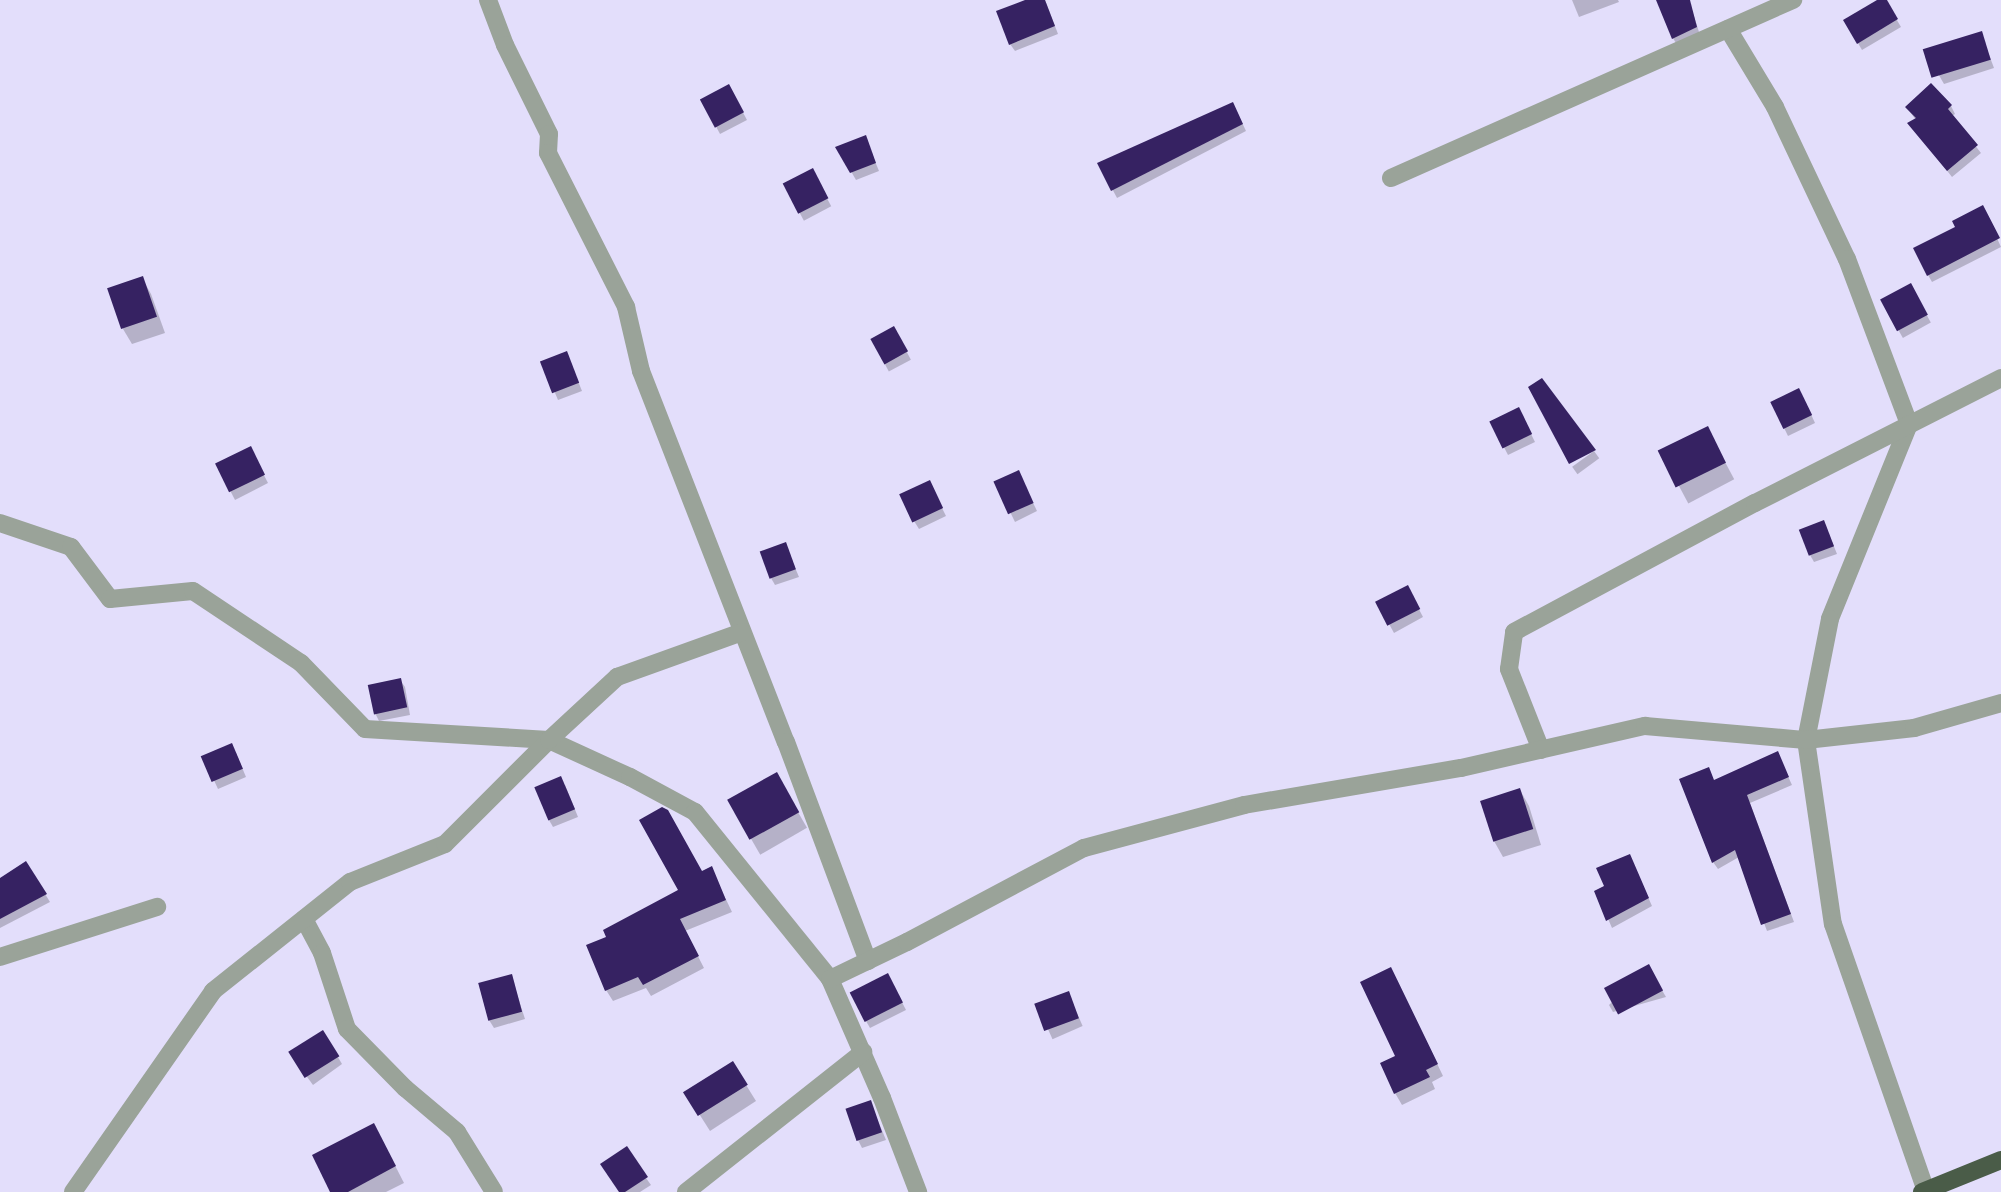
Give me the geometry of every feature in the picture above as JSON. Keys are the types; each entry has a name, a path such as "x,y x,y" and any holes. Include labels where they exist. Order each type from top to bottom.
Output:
{"highway":[{"path":"1924,1191 2001,1160"}],"street":[{"path":"488,0 505,45 549,134 548,153 626,307 641,371 868,962"},
{"path":"1391,178 1793,0"},
{"path":"1728,29 1774,107 1847,259 1909,424 1830,619 1806,740 1833,924 1924,1191"},
{"path":"1541,750 1509,669 1514,632 2001,378"},
{"path":"0,523 71,547 110,599 193,591 302,663 365,729 549,740 630,777 695,812 830,979 863,1052 918,1192"},
{"path":"73,1192 213,991 350,882 445,844 549,740 617,677 742,632"},
{"path":"830,979 868,962 1084,848 1244,805 1461,768 1646,726 1806,740 1914,728 2001,703"},
{"path":"0,957 157,907"},
{"path":"304,919 322,953 347,1029 405,1088 457,1132 494,1192"},
{"path":"686,1192 863,1052"}],"building":[{"path":"1025,0 1045,0 1055,26 1009,45 996,11"},
{"path":"1656,0 1690,0 1697,27 1672,39"},
{"path":"1877,0 1887,0 1898,19 1857,44 1843,20"},
{"path":"1982,31 1991,60 1931,78 1923,49"},
{"path":"1931,83 1952,105 1948,109 1978,145 1947,171 1907,123 1916,118 1905,107"},
{"path":"729,84 744,112 715,128 700,99"},
{"path":"1233,102 1243,124 1111,191 1097,163"},
{"path":"866,135 876,163 850,173 835,147"},
{"path":"813,168 828,198 798,214 783,183"},
{"path":"1983,205 2000,238 1927,276 1913,248 1955,227 1952,221"},
{"path":"143,276 157,317 121,329 107,288"},
{"path":"1911,283 1928,315 1897,331 1880,299"},
{"path":"894,326 908,351 884,364 870,339"},
{"path":"567,351 579,383 552,393 540,361"},
{"path":"1542,378 1596,450 1569,464 1528,387"},
{"path":"1799,388 1812,415 1783,429 1770,402"},
{"path":"1519,407 1532,434 1502,448 1489,421"},
{"path":"1708,426 1726,463 1676,487 1658,451"},
{"path":"251,446 265,475 229,492 215,464"},
{"path":"1019,470 1034,503 1008,514 993,481"},
{"path":"930,480 943,508 912,522 899,494"},
{"path":"1824,520 1834,546 1809,556 1799,530"},
{"path":"786,542 796,569 770,579 760,552"},
{"path":"1408,585 1420,609 1387,626 1375,602"},
{"path":"401,678 407,707 374,714 368,685"},
{"path":"232,743 243,769 212,782 201,756"},
{"path":"1778,751 1789,777 1747,795 1791,914 1761,925 1735,850 1712,863 1679,779 1709,767 1714,780"},
{"path":"777,772 799,812 749,840 727,800"},
{"path":"561,776 575,809 548,820 534,787"},
{"path":"1520,788 1533,829 1493,842 1480,801"},
{"path":"662,807 668,810 702,871 712,866 726,900 680,919 699,956 643,985 638,977 605,991 586,945 606,937 603,930 678,890 639,820"},
{"path":"1630,854 1649,898 1606,921 1594,891 1604,886 1596,868"},
{"path":"26,861 47,894 0,919 0,878"},
{"path":"1649,964 1663,990 1618,1014 1604,988"},
{"path":"1391,967 1438,1064 1426,1070 1430,1077 1394,1094 1380,1063 1395,1056 1360,982"},
{"path":"888,973 903,1002 865,1022 850,993"},
{"path":"512,974 522,1012 488,1021 478,983"},
{"path":"1069,991 1079,1018 1044,1031 1034,1004"},
{"path":"323,1030 339,1056 305,1078 288,1052"},
{"path":"733,1061 748,1085 698,1116 683,1092"},
{"path":"871,1100 882,1132 857,1141 845,1109"},
{"path":"374,1123 396,1166 348,1192 330,1192 312,1155"},
{"path":"627,1146 648,1177 625,1192 619,1192 600,1164"}]}
